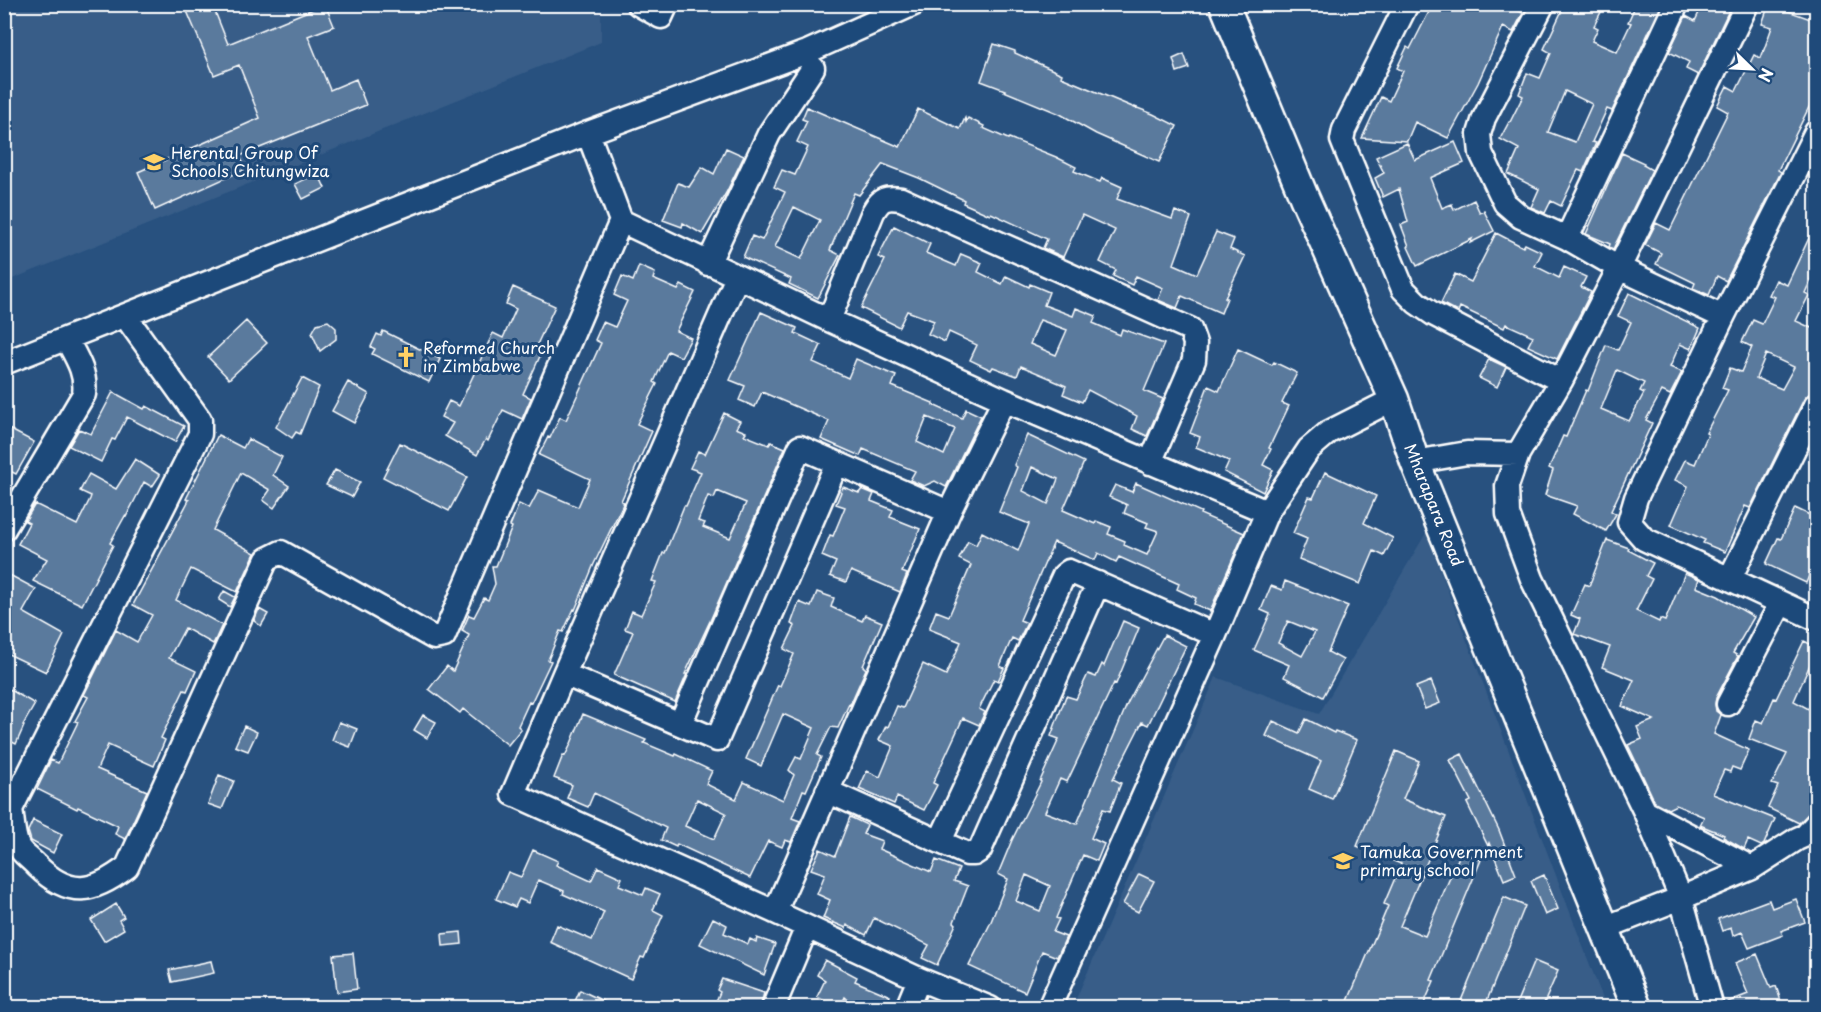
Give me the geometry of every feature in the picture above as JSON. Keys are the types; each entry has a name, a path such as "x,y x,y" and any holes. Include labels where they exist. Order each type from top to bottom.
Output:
{"main road":[{"name":"Mharapara Road","path":"1224,4 1304,196 1394,399 1415,462 1637,1008"}],"street":[{"path":"638,4 661,17 667,4"},
{"path":"4,363 126,317 588,133 807,52 914,4"},
{"path":"1407,4 1344,130 1342,140 1350,161 1403,289 1433,315 1561,381"},
{"path":"1542,4 1484,118 1479,134 1481,153 1505,202 1521,217 1566,238 1619,268 1723,317"},
{"path":"1566,238 1677,4"},
{"path":"1712,1008 1681,898 1645,812 1532,579 1508,514 1507,486 1518,454 1561,381 1619,268 1748,4"},
{"path":"708,264 769,134 813,68"},
{"path":"1816,132 1723,317 1636,498 1629,522 1644,539 1816,620"},
{"path":"588,133 621,221 708,264 1004,400 1267,512"},
{"path":"829,320 878,202 889,197 901,199 1190,329 1195,343 1194,360 1150,463"},
{"path":"126,317 200,420 200,434 11,809 18,847 50,877 69,887 91,888 110,880 127,867 267,559 281,552 434,638 444,636 621,221"},
{"path":"738,277 513,794 919,979 990,1008"},
{"path":"4,529 84,394 86,383 82,370 67,340"},
{"path":"1049,1008 1215,635 1267,512 1309,449 1329,432 1394,399"},
{"path":"775,912 949,512 1004,400"},
{"path":"1730,578 1816,405"},
{"path":"680,724 800,447 949,512"},
{"path":"1415,462 1467,453 1518,454"},
{"path":"564,674 717,740 837,463"},
{"path":"940,841 1064,575 1069,571 1215,635"},
{"path":"827,791 967,854 975,854 980,850 1098,583"},
{"path":"1728,704 1781,603"},
{"path":"1645,812 1752,868"},
{"path":"1604,927 1752,868 1797,839 1813,836"},
{"path":"773,1008 807,927"},
{"path":"907,1008 919,979"}],"shaded area":[{"name":"Herental Group Of Schools Chitungwiza","path":"581,4 601,13 601,42 5,282 5,5"},
{"name":"Tamuka Government primary school","path":"1426,533 1606,1007 1072,1008 1216,677 1319,714"}],"building":[{"path":"184,4 212,4 228,44 325,4 334,26 308,36 330,90 356,79 366,105 240,156 246,169 155,210 138,172 260,118 239,65 214,75"},
{"path":"1433,4 1518,4 1515,9 1523,13 1513,32 1503,27 1478,83 1448,138 1415,122 1407,141 1362,138 1381,97 1389,101 1403,71 1397,68 1407,47 1410,49"},
{"path":"1565,4 1605,4 1594,26 1598,28 1592,41 1617,52 1631,23 1628,22 1636,4 1653,4 1660,8 1612,111 1607,109 1592,142 1596,143 1583,172 1578,170 1561,206 1551,201 1545,213 1531,207 1539,189 1508,174 1519,149 1500,139 1523,96 1519,94 1527,73 1540,78 1551,53 1544,49","holes":["1565,91 1592,104 1575,142 1548,132"]},
{"path":"1703,4 1732,4 1698,75 1686,69 1689,62 1669,52 1686,16 1695,21"},
{"path":"1769,4 1816,21 1816,93 1778,170 1781,172 1726,281 1717,276 1709,295 1693,288 1695,283 1656,264 1661,253 1645,245 1656,223 1670,230 1728,112 1717,106 1727,86 1736,91 1754,55 1761,58 1772,27 1762,24"},
{"path":"994,44 1015,51 1062,74 1061,77 1177,126 1159,162 1096,134 1060,114 981,81"},
{"path":"1184,54 1189,68 1177,72 1173,59"},
{"path":"807,107 900,147 918,109 960,129 965,118 966,122 968,118 984,126 983,128 1076,167 1074,171 1100,182 1102,178 1122,187 1117,199 1172,219 1175,211 1191,217 1174,264 1197,274 1216,232 1234,239 1230,249 1245,256 1225,298 1227,298 1221,313 1182,296 1177,308 1158,300 1163,288 1136,276 1132,285 1113,276 1116,270 1100,262 1115,230 1082,215 1063,257 1043,248 1047,239 991,213 990,215 963,203 964,200 919,178 883,164 859,195 854,193 830,250 840,255 818,298 789,284 791,279 743,257 752,236 762,240 785,192 774,187 782,170 795,175 808,147 797,142 807,121 802,119","holes":["794,207 820,220 801,259 775,247"]},
{"path":"1455,142 1464,163 1430,178 1442,208 1452,204 1454,210 1474,200 1480,213 1484,211 1494,231 1470,243 1472,239 1417,266 1401,225 1408,222 1399,189 1383,197 1375,178 1384,173 1376,157 1407,143 1415,160"},
{"path":"726,148 744,156 702,234 683,223 682,227 663,220 678,183 689,187 702,167 714,174"},
{"path":"1622,153 1644,163 1643,165 1652,170 1613,249 1609,247 1610,244 1586,234"},
{"path":"318,173 325,188 303,199 295,184"},
{"path":"1816,223 1816,268 1805,293 1809,295 1796,321 1816,330 1816,379 1750,508 1745,506 1725,552 1671,525 1688,486 1675,480 1685,460 1695,464 1708,434 1706,433 1728,390 1722,388 1730,368 1741,372 1752,347 1742,342 1753,320 1762,324 1775,297 1769,295 1776,280 1787,285","holes":["1766,354 1794,367 1782,389 1756,378"]},
{"path":"894,226 930,244 926,253 956,266 961,254 982,263 978,272 1002,284 1006,276 1029,287 1030,284 1049,292 1044,305 1073,316 1076,308 1096,316 1093,323 1120,335 1122,329 1164,344 1144,391 1163,399 1147,436 1132,429 1137,416 1088,390 1082,402 1063,394 1066,386 1021,366 1017,376 993,367 991,370 970,360 977,345 949,332 945,342 928,334 934,321 907,311 899,327 861,308 885,260 878,257","holes":["1040,320 1067,330 1056,355 1030,344"]},
{"path":"1496,233 1523,247 1525,244 1542,252 1535,266 1559,278 1564,267 1586,277 1581,287 1591,292 1557,359 1528,346 1533,336 1506,324 1504,328 1460,307 1458,312 1441,303 1455,274 1471,282"},
{"path":"639,266 655,273 653,279 678,290 681,285 695,292 676,331 691,338 681,357 668,351 654,382 657,384 637,424 652,431 621,501 624,502 575,610 563,632 560,631 548,660 551,661 518,726 521,729 508,745 463,709 460,713 429,689 447,666 453,671 469,635 462,631 469,615 474,617 484,598 488,600 495,584 492,566 496,566 519,504 529,509 539,490 578,507 590,479 539,455 560,417 566,420 601,343 595,340 603,322 615,327 627,301 614,295 622,276 633,281"},
{"path":"513,287 555,306 534,351 541,354 523,394 531,398 522,419 503,410 488,441 486,439 477,455 445,436 453,423 441,417 449,401 459,406 493,333 503,338 516,309 506,304"},
{"path":"1629,293 1700,328 1691,349 1680,344 1670,367 1682,372 1670,395 1662,391 1646,420 1652,423 1611,511 1616,514 1606,531 1573,514 1577,506 1545,495 1553,470 1549,468 1563,436 1566,437 1586,390 1588,391 1606,345 1618,350 1631,322 1618,316","holes":["1617,370 1644,383 1640,391 1644,393 1629,421 1601,409"]},
{"path":"761,312 797,328 795,333 821,345 813,362 848,378 856,359 896,376 892,386 933,403 933,405 962,418 966,409 981,416 946,487 935,481 924,486 910,480 915,471 863,449 860,456 821,439 829,421 762,392 755,407 739,400 745,386 730,380","holes":["927,417 955,429 944,455 917,442"]},
{"path":"246,321 267,343 229,379 208,357"},
{"path":"328,321 336,328 336,339 320,351 312,333 317,324"},
{"name":"Reformed Church in Zimbabwe","path":"383,331 440,359 429,382 372,354 375,349 371,347 377,334 381,336"},
{"path":"1238,349 1272,365 1274,362 1297,373 1282,403 1289,406 1263,465 1273,470 1263,492 1224,472 1229,461 1196,447 1200,437 1190,433 1208,386 1219,391"},
{"path":"1489,359 1506,367 1497,387 1479,378"},
{"path":"302,378 319,387 300,434 296,432 292,438 276,427"},
{"path":"348,382 369,394 354,423 332,411"},
{"path":"113,392 144,409 146,406 184,426 175,442 127,417 115,440 112,439 101,462 69,446 79,429 91,434"},
{"path":"724,413 740,421 736,428 746,432 744,435 769,445 771,442 785,448 685,674 687,674 675,702 614,675 633,632 625,629 632,611 641,615 656,582 652,581 663,553 665,553 701,472 690,468 698,451 705,454","holes":["717,491 746,503 730,538 703,527 705,523 698,521 708,496 714,498"]},
{"path":"9,429 34,442 16,474 4,468 4,437"},
{"path":"218,435 243,448 248,439 282,457 273,475 289,486 274,508 263,500 270,490 241,473 213,530 255,553 237,592 191,569 176,600 222,625 213,644 185,628 169,658 196,671 187,691 184,690 161,738 165,740 154,766 108,745 97,769 147,791 125,839 115,834 118,826 37,789 51,760 58,763 78,722 75,721 88,697 84,695 116,630 137,642 152,615 133,605 189,500 186,499"},
{"path":"1027,435 1084,462 1063,510 1095,524 1096,521 1111,527 1108,534 1125,541 1124,545 1147,555 1158,531 1146,527 1148,523 1124,513 1127,505 1109,497 1115,485 1132,492 1136,483 1244,533 1210,611 1194,604 1196,598 1177,589 1179,584 1119,557 1116,562 1098,553 1095,560 1054,542 1020,620 1027,623 1018,641 1012,638 1000,666 1004,668 998,681 994,679 979,709 985,712 979,725 963,718 933,783 937,785 924,810 897,797 894,804 859,789 867,771 880,777 893,746 879,740 886,726 888,727 897,706 903,708 923,664 946,675 961,642 929,629 936,611 949,616 971,565 959,559 968,541 976,545 982,532 1018,551 1029,524 999,512 1017,467 1014,465","holes":["1032,467 1058,479 1048,504 1023,491"]},
{"path":"400,443 467,477 449,511 383,477"},
{"path":"135,459 160,475 152,487 144,482 110,543 113,545 82,605 33,581 47,559 18,544 29,523 25,521 35,504 77,525 91,496 80,491 89,474 116,489"},
{"path":"335,470 360,482 352,497 326,485"},
{"path":"1325,472 1376,496 1364,523 1393,538 1384,556 1374,551 1360,584 1299,559 1307,539 1293,533 1309,497 1313,498"},
{"path":"843,487 859,493 862,489 874,494 871,501 893,510 890,517 920,529 902,572 907,574 900,592 851,571 846,582 830,576 836,562 822,556 845,507 836,504"},
{"path":"1795,508 1816,518 1816,559 1806,583 1766,564 1778,538 1781,539"},
{"path":"1607,540 1629,548 1628,550 1653,563 1646,576 1652,579 1636,611 1659,622 1660,619 1665,621 1685,573 1699,579 1696,587 1718,596 1754,617 1733,653 1738,656 1715,704 1716,711 1721,715 1714,734 1749,750 1740,770 1732,767 1730,772 1724,770 1713,794 1775,819 1761,846 1748,840 1744,849 1723,837 1724,835 1700,825 1704,817 1676,805 1668,809 1655,802 1628,745 1642,739 1637,727 1654,720 1622,706 1634,680 1602,667 1610,647 1574,634 1580,619 1571,615 1585,584 1589,586"},
{"path":"4,572 36,589 23,612 64,635 46,672 4,652"},
{"path":"1285,581 1348,606 1328,652 1343,660 1323,697 1284,677 1289,665 1254,650 1270,614 1261,610 1271,586 1282,590","holes":["1288,621 1315,632 1302,656 1278,643"]},
{"path":"224,591 235,597 230,607 219,600"},
{"path":"817,592 834,598 831,607 862,621 865,615 882,622 863,666 866,669 850,705 838,728 831,727 817,755 821,757 806,791 803,790 792,818 800,821 791,842 785,840 782,847 768,841 750,878 677,844 676,847 661,840 666,828 594,793 588,807 567,798 572,785 554,778 583,714 646,740 644,743 675,756 676,754 712,771 706,784 736,799 744,782 783,800 794,775 789,770 796,757 801,759 814,728 783,714 761,766 746,759 794,654 784,649 795,626 791,624 799,602 811,607","holes":["697,799 726,813 714,839 685,826"]},
{"path":"259,609 268,614 261,626 254,621"},
{"path":"1123,621 1139,628 1116,684 1114,683 1067,782 1060,779 1045,812 1077,824 1128,702 1164,635 1186,646 1148,725 1142,722 1113,779 1121,783 1110,811 1103,809 1091,838 1104,844 1097,861 1083,855 1056,918 1059,919 1053,932 1066,937 1057,957 1042,951 1025,992 969,966 990,924 1008,879 998,874 1059,739 1051,736 1066,696 1076,699 1088,674 1096,677 1102,664 1104,666","holes":["1026,875 1050,886 1040,911 1016,901"]},
{"path":"1804,641 1816,647 1816,651 1794,701 1816,713 1816,796 1809,813 1799,823 1768,808 1778,786 1772,784 1787,754 1749,739 1756,720 1763,723"},
{"path":"1431,681 1440,703 1425,709 1416,687"},
{"path":"4,686 35,704 23,725 16,744 4,738"},
{"path":"423,715 436,722 427,738 414,730"},
{"path":"1306,719 1334,733 1335,731 1357,740 1332,799 1309,789 1321,761 1266,736 1273,721 1299,733"},
{"path":"339,722 357,729 350,747 332,740"},
{"path":"244,726 257,732 248,751 235,746"},
{"path":"1396,751 1419,761 1403,799 1446,817 1400,926 1425,936 1461,852 1481,860 1431,980 1434,981 1422,1008 1345,1008 1388,906 1384,904 1401,864 1357,846"},
{"path":"1462,754 1499,830 1516,875 1504,880 1489,843 1488,846 1467,803 1471,801 1450,760"},
{"path":"219,775 234,781 222,809 208,804"},
{"path":"850,817 867,825 863,834 882,841 879,849 931,872 936,860 959,869 954,881 968,886 954,922 956,924 937,965 922,958 929,945 874,918 866,935 847,925 846,928 823,918 830,900 817,894 825,874 811,869 820,849 835,856"},
{"path":"33,820 62,834 53,853 31,841 28,831"},
{"path":"533,850 558,861 556,865 591,881 598,867 622,878 619,885 643,895 646,888 660,894 653,910 663,915 644,958 641,957 631,979 550,942 557,925 592,940 604,912 538,880 528,903 519,899 515,907 496,899 508,872 521,877"},
{"path":"1139,874 1154,881 1138,912 1123,904"},
{"path":"1544,875 1558,909 1545,915 1531,881"},
{"path":"1504,897 1525,906 1484,1008 1458,1008"},
{"path":"1796,899 1805,922 1781,931 1783,935 1749,948 1742,932 1733,936 1731,928 1722,931 1718,919 1769,900 1772,908"},
{"path":"116,904 124,917 119,920 124,929 104,941 91,920"},
{"path":"713,918 727,925 724,933 748,944 750,939 756,942 757,938 775,944 764,975 700,944"},
{"path":"461,932 462,944 443,946 442,934"},
{"path":"353,953 357,989 337,992 333,955"},
{"path":"1757,954 1771,988 1776,986 1782,1004 1773,1008 1725,1008 1725,1003 1748,994 1735,963"},
{"path":"825,960 857,977 855,981 890,996 885,1008 857,1008 845,997 838,1008 817,997 825,980 817,975"},
{"path":"211,961 214,973 172,982 169,970"},
{"path":"1534,961 1558,971 1542,1008 1524,1008 1516,1004"},
{"path":"722,979 764,993 760,1008 713,1008 720,992 717,990"},
{"path":"580,990 618,1008 572,1008"}],"place":[{"name":"Herental Group Of Schools Chitungwiza","path":"154,162"},
{"name":"Reformed Church in Zimbabwe","path":"406,357"},
{"name":"Tamuka Government primary school","path":"1343,861"}]}
